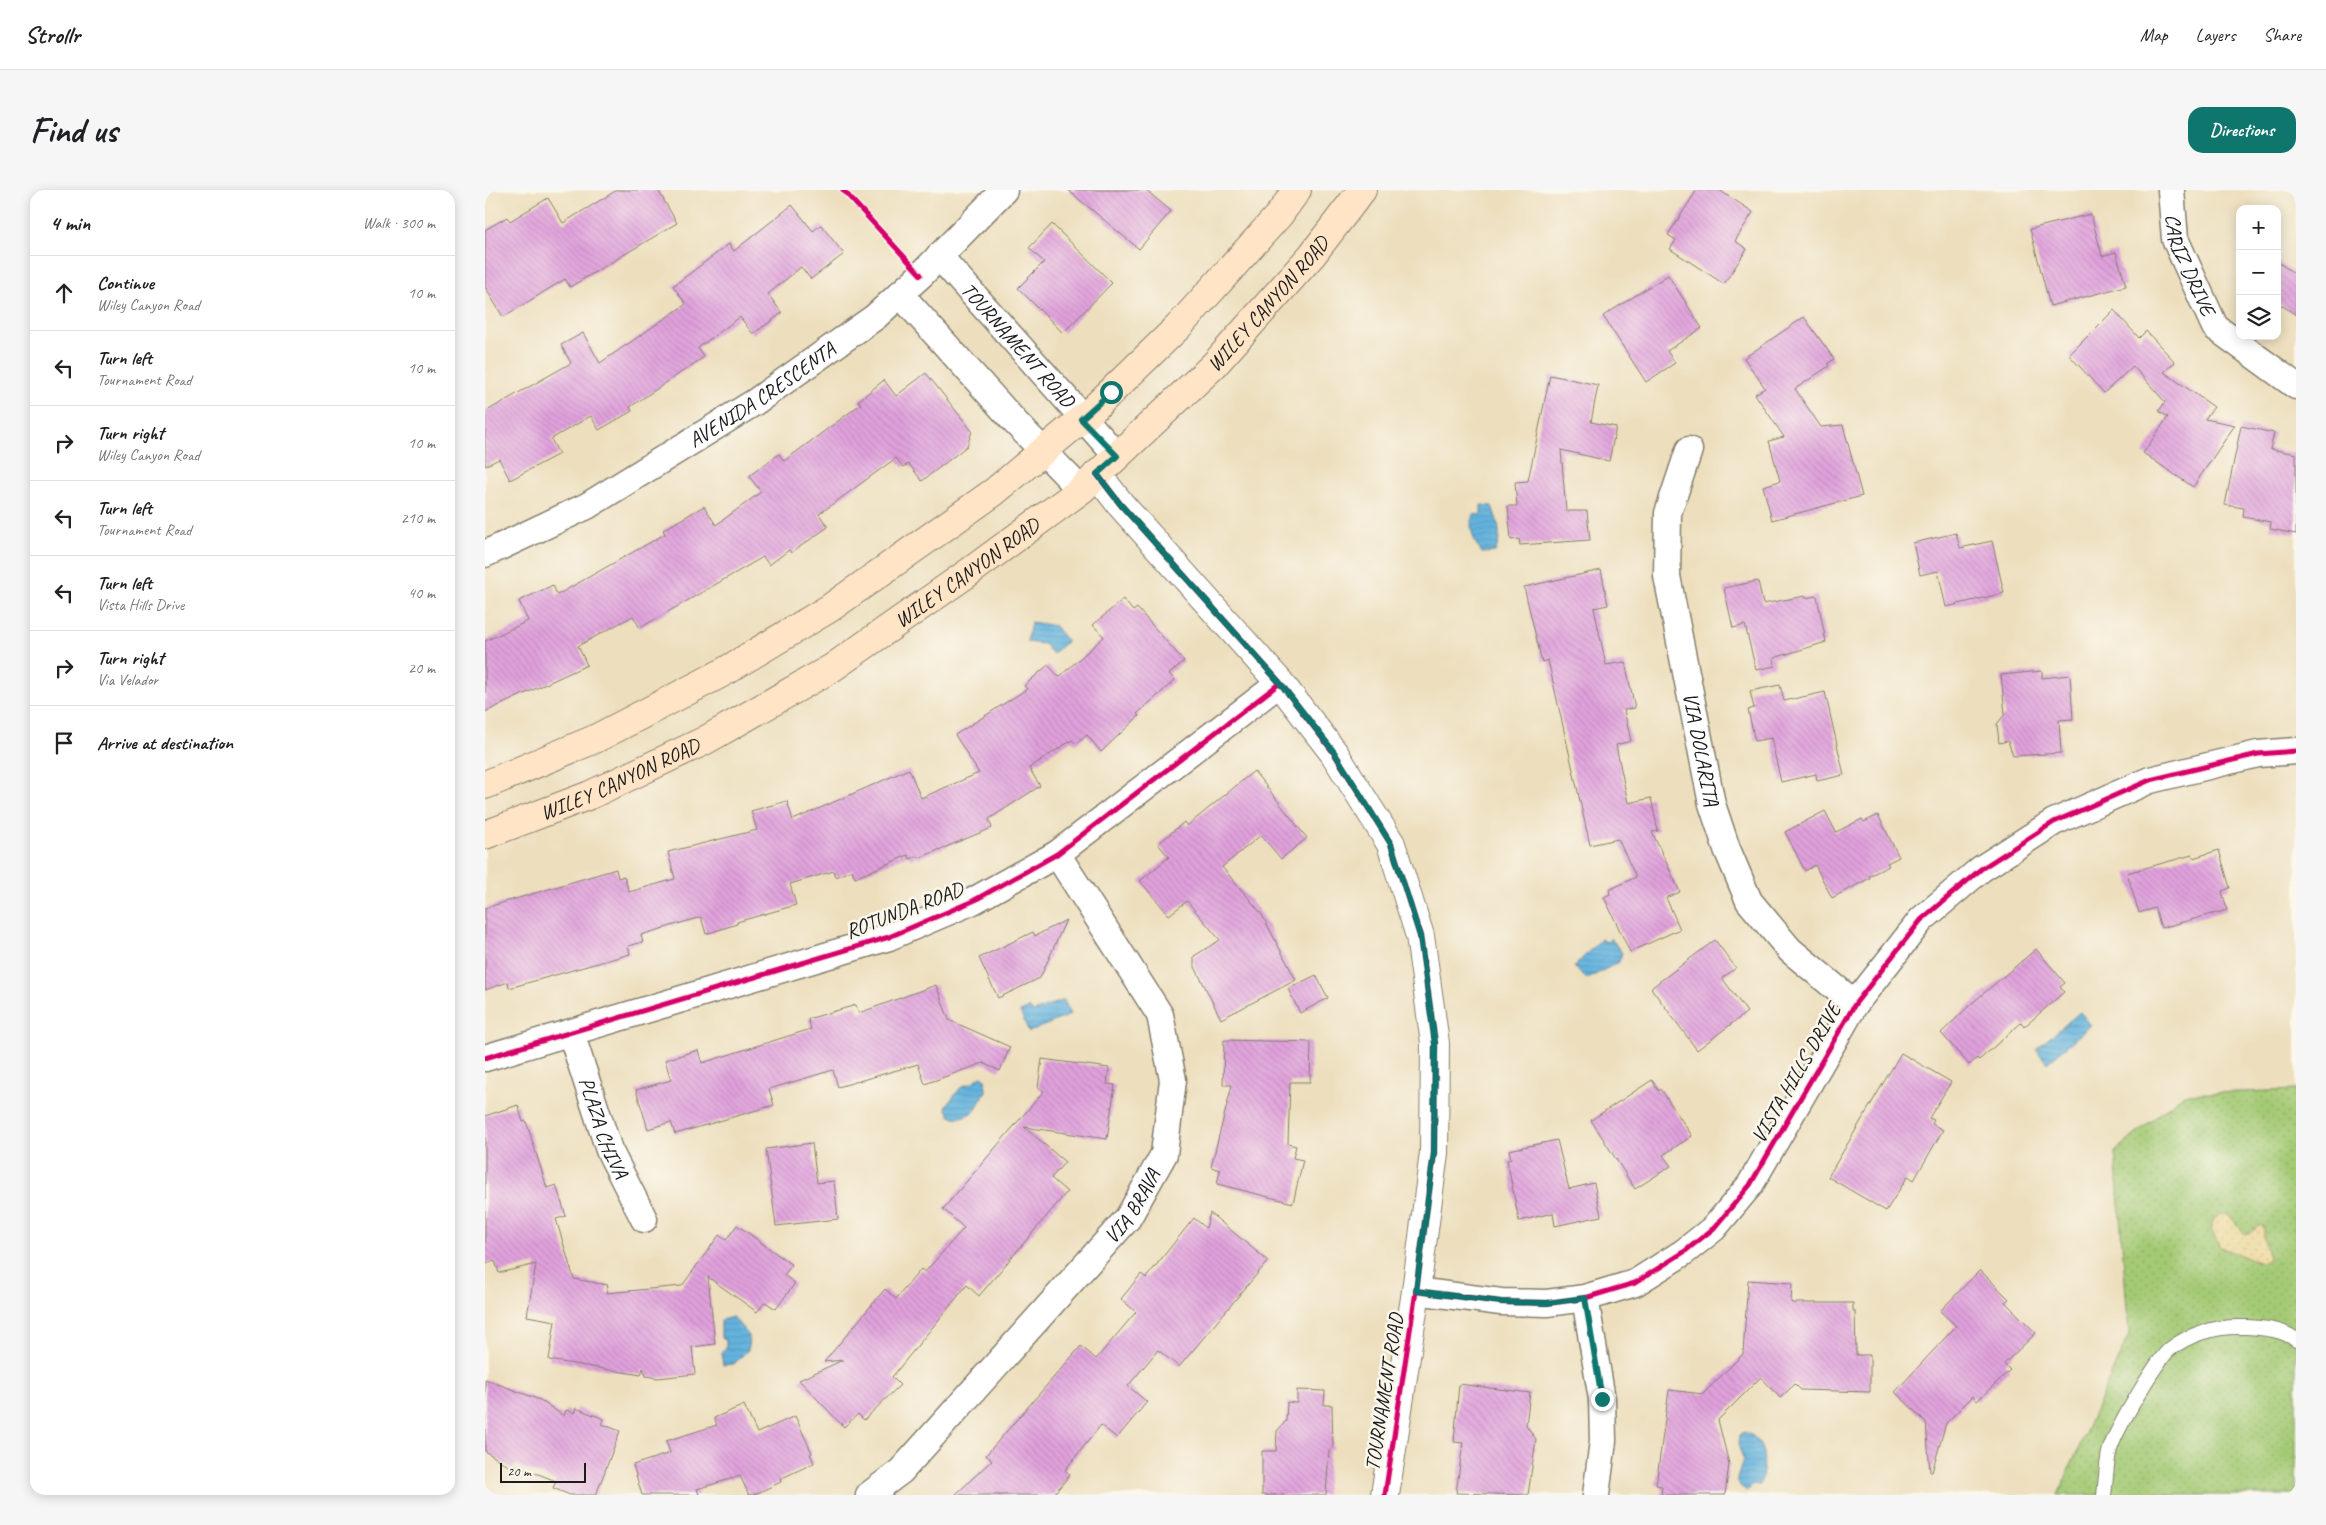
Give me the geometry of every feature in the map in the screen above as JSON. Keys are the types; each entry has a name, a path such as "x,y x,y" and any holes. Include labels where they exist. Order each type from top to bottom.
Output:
{"main road":[{"path":"485,784 595,739 722,673 830,608 995,492 1081,419 1178,327 1279,215 1297,190"},
{"name":"WILEY CANYON ROAD","path":"485,835 590,795 704,742 823,673 968,573 1098,473 1214,365 1312,255 1362,190"}],"street":[{"name":"AVENIDA CRESCENTA","path":"485,554 587,506 755,402 875,317 921,275 1004,190"},
{"name":"CARIZ DRIVE","path":"2171,190 2175,239 2215,327 2296,386"},
{"name":"TOURNAMENT ROAD","path":"939,256 1081,419 1098,473 1121,505 1280,683 1334,752 1391,844 1420,936 1435,1043 1434,1153 1416,1291 1385,1495"},
{"name":"TOURNAMENT ROAD","path":"900,294 1014,421 1044,451 1098,473"},
{"name":"VIA DOLARITA","path":"1689,450 1668,513 1667,576 1711,804 1727,849 1749,901 1790,950 1855,1004"},
{"name":"ROTUNDA ROAD","path":"485,1058 889,938 973,901 1057,854 1280,683"},
{"name":"VISTA HILLS DRIVE","path":"1416,1291 1501,1302 1547,1303 1585,1298 1635,1283 1684,1252 1713,1228 1750,1185 1855,1004 1921,920 1981,869 2054,822 2150,780 2258,754 2296,751"},
{"name":"VIA BRAVA","path":"869,1495 901,1470 1128,1218 1164,1154 1173,1080 1160,1016 1057,854"},
{"name":"PLAZA CHIVA","path":"571,1033 609,1150 643,1219"},
{"path":"1585,1298 1602,1399 1603,1441 1596,1495"}],"lane":[{"path":"2104,1495 2109,1453 2122,1421 2169,1350 2199,1333 2226,1326 2259,1328 2290,1334 2296,1340"}],"path":[{"path":"843,190 921,275"}],"green space":[{"path":"2296,1090 2296,1495 2058,1495 2129,1334 2115,1152 2183,1094"}],"sand":[{"path":"2221,1214 2229,1215 2244,1234 2249,1234 2260,1225 2264,1227 2264,1239 2269,1259 2261,1263 2220,1247 2211,1229 2213,1220"}],"water":[{"path":"1481,505 1492,506 1496,518 1499,540 1495,552 1482,553 1473,535 1471,524 1473,514 1481,515"},
{"path":"1031,622 1055,626 1067,641 1053,654 1044,644 1027,642"},
{"path":"1611,938 1622,953 1619,962 1587,979 1574,967 1601,939 1607,942"},
{"path":"1064,1000 1070,1015 1029,1032 1020,1012 1030,1008 1033,1012"},
{"path":"2080,1012 2091,1025 2047,1063 2036,1049"},
{"path":"981,1076 985,1078 986,1091 974,1112 959,1118 950,1116 946,1106 962,1086 972,1083"},
{"path":"733,1317 749,1336 748,1350 734,1364 723,1365 721,1353 726,1348 726,1340 721,1338 721,1320"},
{"path":"1744,1432 1752,1435 1757,1440 1761,1446 1764,1461 1760,1485 1753,1485 1747,1491 1739,1485 1737,1479 1743,1459 1738,1444 1739,1436"}],"building":[{"path":"617,190 658,190 677,223 570,287 565,279 503,317 485,287 485,230 507,217 510,221 548,198 563,223"},
{"path":"1068,190 1146,190 1171,211 1139,249"},
{"path":"1697,190 1719,190 1753,212 1735,241 1747,249 1724,284 1670,249 1676,240 1668,235"},
{"path":"792,205 813,231 821,225 844,254 811,279 801,267 768,294 782,313 753,334 740,317 698,348 704,357 630,407 632,411 599,430 591,416 551,439 559,454 510,480 499,459 485,466 485,412 571,363 561,345 583,333 600,363 686,304 673,286 729,244 734,251"},
{"path":"2091,214 2102,256 2116,252 2126,286 2050,306 2030,229"},
{"path":"1052,224 1112,283 1063,333 1018,288 1044,262 1029,248"},
{"path":"2281,264 2296,275 2296,315 2281,305"},
{"path":"1668,275 1702,328 1667,351 1675,363 1646,382 1603,316"},
{"path":"2114,310 2139,338 2146,331 2175,362 2164,372 2214,407 2205,419 2235,425 2193,487 2143,453 2168,417 2159,411 2165,402 2133,366 2104,393 2069,355"},
{"path":"1804,317 1834,359 1827,364 1829,366 1795,389 1821,427 1843,425 1862,496 1772,520 1763,486 1780,481 1769,441 1784,437 1755,394 1765,388 1744,358"},
{"path":"926,373 972,431 967,446 922,481 909,464 903,467 896,458 819,514 828,527 791,553 789,550 769,565 763,557 640,628 633,616 578,646 587,665 485,712 485,641 528,621 519,601 553,585 557,595 665,534 663,530 704,506 716,525 761,492 749,476 779,454 784,461 861,404 858,401 884,380 896,396"},
{"path":"1550,375 1598,385 1591,422 1616,427 1609,461 1561,450 1566,511 1587,511 1590,540 1520,545 1519,539 1511,540 1508,506 1517,506 1515,482 1528,481"},
{"path":"2241,426 2274,433 2270,449 2296,454 2296,534 2270,529 2271,522 2243,517 2244,508 2225,505"},
{"path":"1956,533 1960,548 1992,541 2004,593 1946,607 1938,571 1920,575 1913,543"},
{"path":"1601,570 1608,605 1594,608 1606,665 1625,662 1635,708 1624,710 1631,741 1616,745 1628,803 1651,798 1658,831 1652,832 1680,892 1666,898 1680,929 1630,952 1604,897 1610,894 1609,890 1636,877 1618,839 1590,845 1548,660 1542,662 1524,587"},
{"path":"1758,581 1763,604 1805,596 1805,598 1817,596 1826,642 1774,658 1775,666 1756,670 1745,625 1733,628 1724,588"},
{"path":"1123,599 1133,611 1137,608 1184,661 1169,674 1175,680 1137,714 1139,716 1101,752 1087,735 1076,744 1072,740 1029,768 1040,786 989,819 992,828 919,858 918,856 910,859 908,855 855,878 852,870 836,877 834,871 790,884 796,905 737,922 737,924 706,934 701,917 641,935 643,942 628,946 630,954 509,988 508,982 485,990 485,908 616,869 618,878 624,876 629,892 675,879 668,852 757,830 751,811 787,801 793,820 909,769 921,798 979,773 955,735 1027,689 1024,686 1048,665 1059,677 1104,637 1093,625"},
{"path":"2042,671 2042,678 2070,675 2073,719 2059,720 2061,753 2013,756 2008,741 1999,743 1997,724 2005,714 2001,675"},
{"path":"1780,685 1784,701 1825,692 1844,775 1817,781 1816,774 1781,782 1771,738 1755,741 1748,710 1754,708 1750,691"},
{"path":"1254,771 1307,838 1281,859 1261,835 1222,867 1261,913 1296,980 1221,1019 1194,965 1194,956 1220,940 1187,901 1169,915 1140,881 1169,857 1158,844 1184,822 1187,826"},
{"path":"1825,811 1836,832 1862,819 1864,822 1878,815 1899,857 1887,863 1889,866 1869,876 1870,878 1832,898 1815,865 1805,871 1785,832"},
{"path":"2219,850 2230,888 2222,891 2227,910 2161,928 2155,908 2139,913 2127,873 2192,855 2193,858"},
{"path":"1066,920 1040,978 998,998 979,958 1033,932 1035,936"},
{"path":"1715,940 1736,968 1722,978 1747,1012 1697,1050 1651,988"},
{"path":"2036,949 2065,983 2060,987 2064,992 2024,1027 2021,1023 1979,1060 1977,1058 1969,1065 1941,1033 1971,1004"},
{"path":"1316,975 1328,998 1300,1013 1288,989"},
{"path":"936,985 949,1020 1010,1047 1000,1071 983,1063 925,1084 918,1064 838,1087 833,1070 769,1089 774,1105 675,1134 671,1122 648,1129 636,1090 671,1080 665,1060 698,1050 702,1063 811,1029 808,1019 856,1005 859,1013"},
{"path":"1224,1040 1311,1042 1310,1082 1290,1082 1288,1144 1296,1146 1293,1158 1303,1160 1293,1203 1217,1184 1220,1170 1211,1167 1232,1085 1223,1085"},
{"path":"1901,1053 1951,1082 1929,1118 1934,1120 1932,1124 1943,1130 1914,1180 1908,1176 1886,1211 1828,1177"},
{"path":"1042,1059 1109,1068 1107,1084 1115,1085 1107,1139 1024,1127 1065,1162 1051,1178 1067,1192 979,1296 967,1285 892,1377 900,1385 864,1420 858,1414 844,1427 799,1380 843,1360 824,1362 885,1289 896,1299 921,1269 925,1272 964,1228 943,1209 1044,1091 1038,1088"},
{"path":"1652,1080 1659,1091 1661,1089 1692,1136 1663,1155 1671,1166 1635,1189 1591,1120"},
{"path":"518,1105 523,1122 526,1121 547,1188 556,1185 566,1216 556,1219 574,1279 608,1285 606,1293 682,1286 719,1235 726,1240 737,1225 792,1265 784,1275 795,1283 776,1309 765,1302 757,1312 708,1277 715,1344 692,1347 695,1374 658,1378 646,1376 643,1368 641,1375 549,1360 555,1321 527,1316 536,1264 499,1273 495,1261 485,1264 485,1116"},
{"path":"1557,1140 1569,1189 1594,1183 1601,1216 1555,1226 1553,1213 1519,1221 1507,1160 1511,1159 1509,1150"},
{"path":"812,1143 817,1183 834,1181 838,1219 776,1226 766,1149"},
{"path":"1210,1213 1268,1261 1179,1367 1158,1350 1128,1386 1147,1402 1117,1438 1101,1425 1065,1470 1070,1475 1053,1495 955,1495 992,1460 986,1455 1081,1346 1096,1359 1136,1312 1121,1299 1141,1274 1146,1278 1194,1218 1206,1228"},
{"path":"1980,1270 2009,1299 2005,1302 2036,1333 2004,1364 2010,1370 1977,1401 1973,1396 1946,1423 1932,1472 1930,1472 1926,1422 1895,1392 1956,1326 1940,1311"},
{"path":"1748,1280 1792,1283 1791,1303 1853,1303 1853,1311 1855,1311 1856,1355 1870,1355 1870,1392 1801,1390 1795,1384 1780,1398 1761,1377 1718,1420 1729,1464 1725,1495 1661,1495 1662,1486 1656,1485 1669,1390 1703,1394 1743,1354"},
{"path":"485,1379 540,1400 564,1416 566,1410 574,1413 576,1408 604,1419 602,1424 620,1431 596,1495 570,1495 553,1488 556,1481 515,1465 513,1469 485,1451"},
{"path":"1459,1384 1530,1393 1526,1425 1536,1439 1528,1495 1456,1493 1463,1443 1454,1442"},
{"path":"1297,1390 1325,1391 1324,1405 1332,1405 1333,1448 1329,1451 1326,1495 1262,1495 1262,1451 1276,1451 1277,1431 1286,1421 1287,1402 1297,1403"},
{"path":"744,1405 757,1433 795,1416 812,1453 810,1454 814,1463 780,1479 781,1482 753,1495 749,1495 740,1476 697,1489 699,1495 642,1495 633,1465 670,1453 666,1441 717,1425 714,1418"}],"cycle path":[{"path":"843,190 921,275"},
{"path":"1097,474 1121,505 1280,683 1334,753 1391,844 1420,936 1435,1043 1434,1153 1416,1291 1385,1495"},
{"path":"485,1058 889,937 973,901 1057,854 1280,683"},
{"path":"1416,1291 1501,1302 1547,1303 1585,1298 1635,1283 1684,1252 1714,1228 1750,1185 1855,1004 1921,920 1981,869 2054,822 2150,780 2258,754 2296,751"}],"route":[{"path":"1111,392 1081,419 1117,456 1097,474 1121,505 1280,683 1334,752 1391,844 1420,936 1435,1043 1434,1153 1416,1291 1501,1302 1547,1303 1585,1298 1602,1399"}]}
